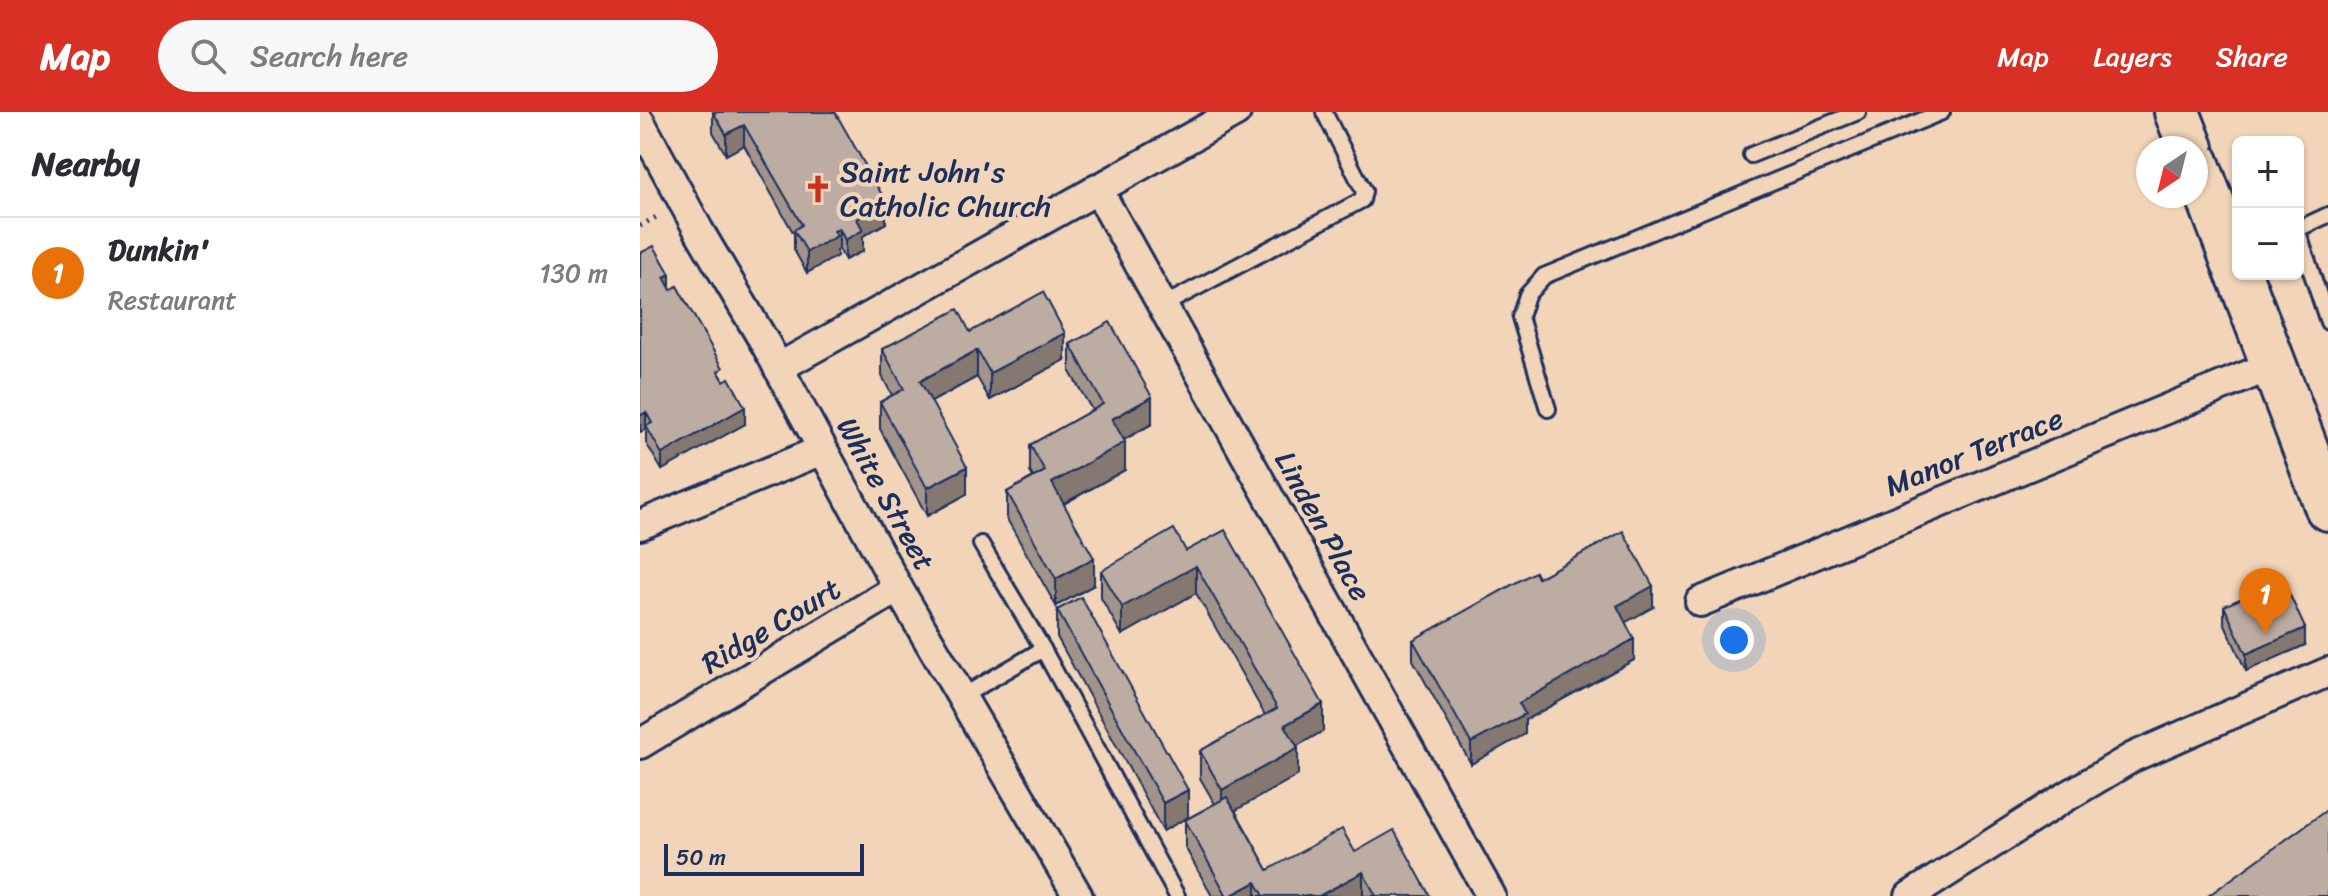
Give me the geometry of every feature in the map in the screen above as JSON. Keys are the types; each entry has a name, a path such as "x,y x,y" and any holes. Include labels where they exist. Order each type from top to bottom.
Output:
{"main road":[{"path":"2177,112 2186,136"},
{"path":"2208,192 2232,252"},
{"path":"2243,280 2273,365 2307,433 2328,508"}],"street":[{"path":"778,368 1236,112"},
{"name":"White Street","path":"640,122 898,588 1078,896"},
{"name":"Linden Place","path":"1097,188 1491,896"},
{"name":"Manor Terrace","path":"1700,602 2273,365"},
{"path":"640,525 822,450"},
{"name":"Ridge Court","path":"640,744 898,588"},
{"path":"1910,896 2133,757 2328,672"}],"lane":[{"path":"1162,306 1362,200 1364,191 1324,112"},
{"path":"1751,155 1858,112"},
{"path":"1548,409 1520,317 1527,295 1544,276 1942,112"},
{"path":"2304,227 2328,215"},
{"path":"2304,248 2328,322"},
{"path":"981,544 1043,649 1177,896"},
{"path":"961,697 1043,649"}],"path":[{"path":"640,226 661,215"}],"building":[{"name":"Saint John's Catholic Church","path":"713,112 835,112 886,202 857,219 863,230 845,240 839,228 834,231 837,236 807,252 794,230 802,225 744,125 726,134"},
{"path":"654,246 670,274 664,277 671,290 677,286 723,368 718,371 724,381 729,378 745,407 662,454 646,426 652,423 646,412 640,416 640,253"},
{"path":"1043,292 1065,333 990,373 977,350 920,381 967,467 927,488 880,402 904,389 882,349 958,309 970,332"},
{"path":"1110,322 1152,397 1112,419 1125,442 1052,483 1094,558 1056,579 1007,492 1045,471 1030,445 1103,404 1070,344"},
{"path":"1174,529 1186,551 1225,530 1323,704 1285,725 1298,748 1222,790 1200,751 1277,708 1196,566 1122,607 1101,571"},
{"path":"1623,531 1653,586 1617,606 1634,639 1519,703 1525,714 1471,743 1413,640 1535,572 1538,578"},
{"path":"2283,580 2305,628 2246,654 2224,606"},
{"path":"1081,597 1188,790 1163,803 1057,610"},
{"path":"1227,797 1268,870 1342,829 1355,852 1394,830 1430,896 1376,896 1363,872 1319,896 1264,896 1256,882 1227,896 1185,820"},
{"path":"2328,809 2328,896 2208,896"}],"place":[{"name":"Saint John's Catholic Church","path":"818,189"},
{"name":"Dunkin'","path":"2265,634"}]}
